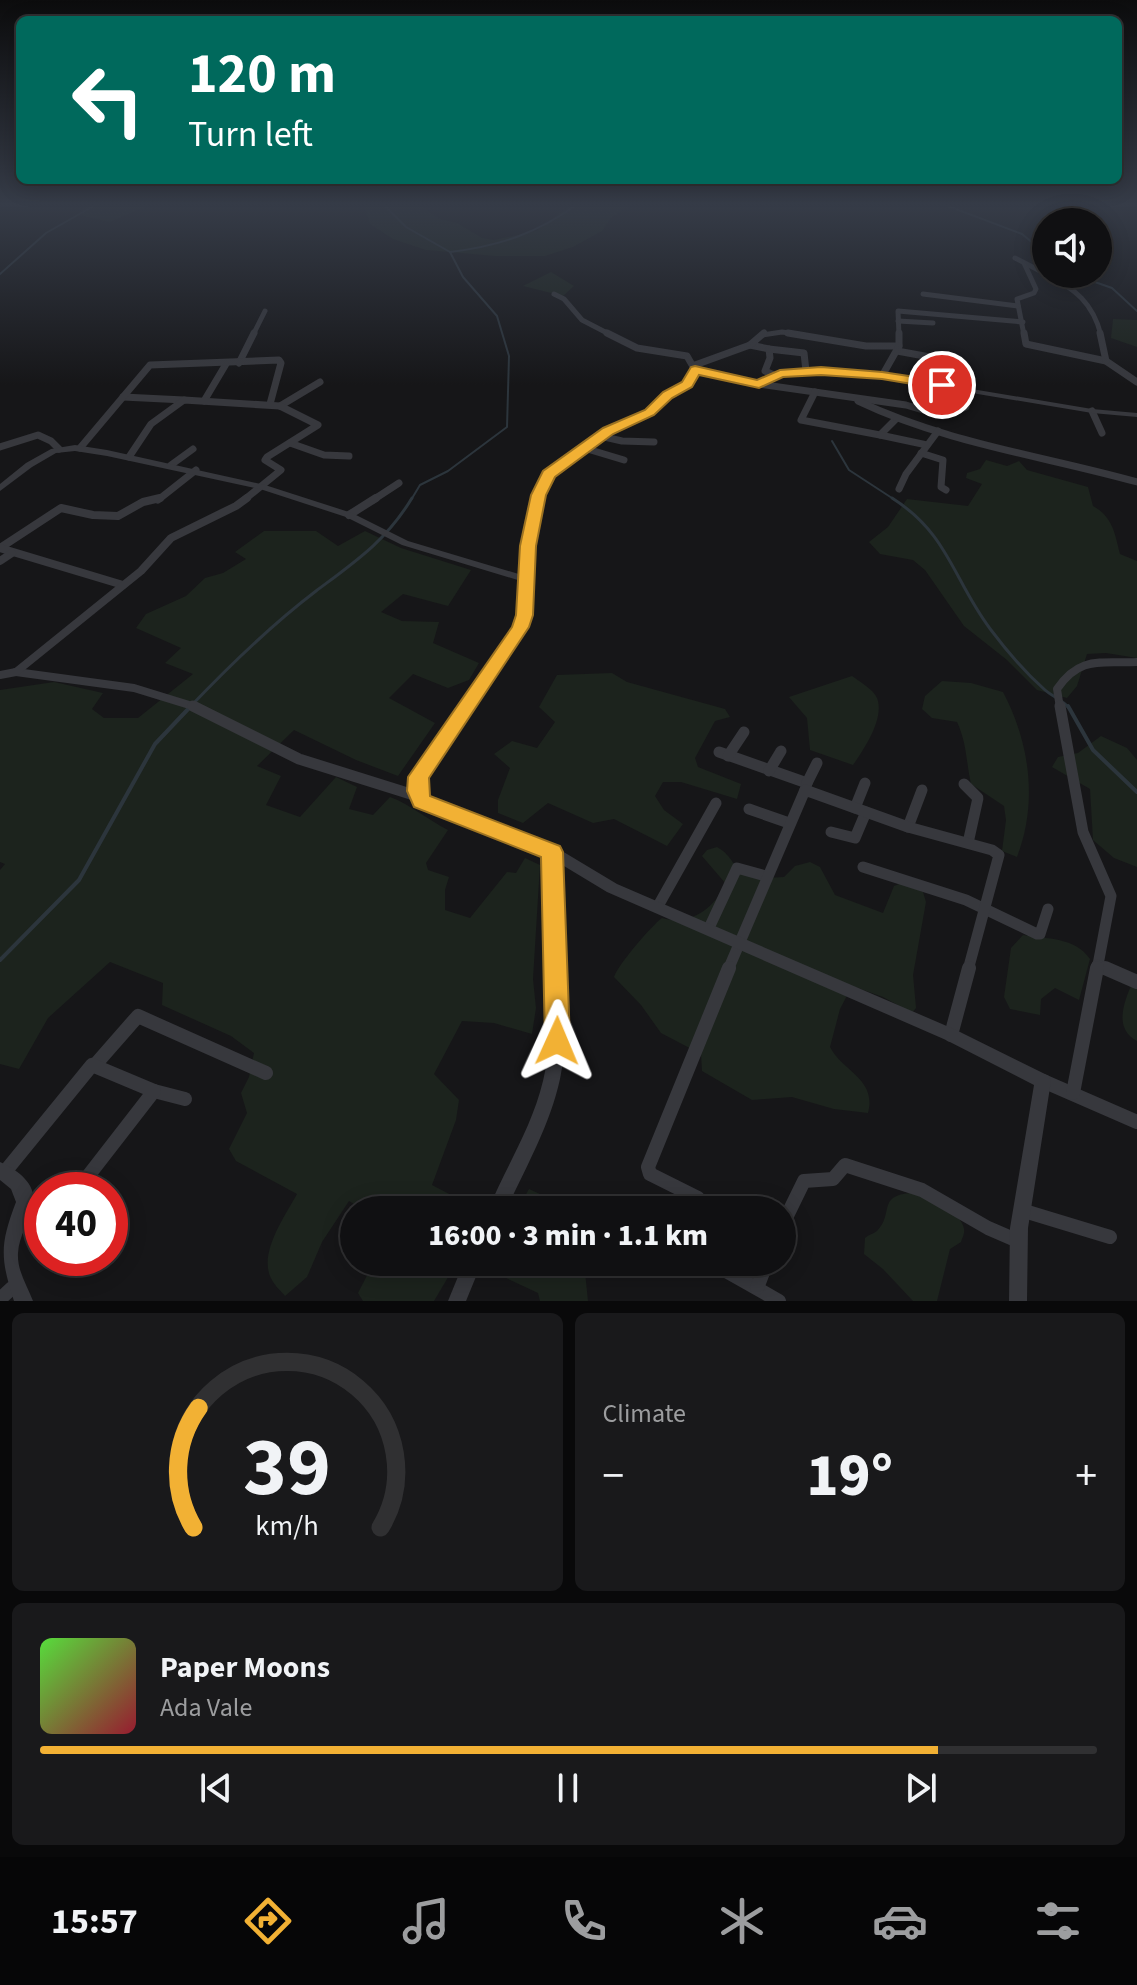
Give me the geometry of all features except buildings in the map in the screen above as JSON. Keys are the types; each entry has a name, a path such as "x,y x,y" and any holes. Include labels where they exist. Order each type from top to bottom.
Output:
{"street":[{"path":"1024,264 1036,289 1034,293 1017,299 1024,342 1029,346 1106,361 1137,382"},
{"path":"1069,288 1084,297 1097,312 1106,361"},
{"path":"554,294 564,299 582,320 637,348 679,353 690,358 695,368 759,384 858,401 906,405 950,415 966,407 969,390"},
{"path":"923,294 1018,306"},
{"path":"934,314 940,296"},
{"path":"882,376 898,348 896,315 900,310 1023,322"},
{"path":"239,363 265,311"},
{"path":"898,321 933,323"},
{"path":"417,796 419,777 521,627 525,615 528,546 543,485 551,470 600,436 650,413 667,395 687,384 695,368 750,345 762,333 783,331 953,358 942,385"},
{"path":"750,345 804,353 806,371"},
{"path":"769,349 770,358 765,371 776,376"},
{"path":"80,448 150,365 281,361 270,404"},
{"path":"204,401 226,364"},
{"path":"759,384 776,376 806,371 882,376 1092,411 1137,415"},
{"path":"280,406 320,382"},
{"path":"815,392 802,421 880,435 924,449 943,460 941,487 946,490"},
{"path":"16,672 123,585 171,538 227,511 262,487 282,469 265,459 318,425 270,404 123,397"},
{"path":"129,457 151,424 184,400"},
{"path":"858,401 896,419 981,444 1024,452 1051,463 1090,469 1137,482"},
{"path":"1092,411 1102,433"},
{"path":"880,435 896,419"},
{"path":"899,489 938,431"},
{"path":"0,447 39,434 49,436 59,449"},
{"path":"600,436 622,441 654,442"},
{"path":"290,443 324,455 349,456"},
{"path":"0,488 29,465 59,449 80,448 196,470 262,487 349,515 384,535 525,579"},
{"path":"584,448 624,460"},
{"path":"171,465 193,449"},
{"path":"123,585 0,548 61,508 93,515 118,516 143,502 161,498 196,470"},
{"path":"349,515 399,483"},
{"path":"0,561 12,553"},
{"path":"1073,1093 1111,896 1083,832 1057,689 1074,666 1095,661 1137,662"},
{"path":"0,675 16,672 95,679 204,709 296,758 366,783 417,796 422,801 552,852 612,888 951,1035 1043,1081 1137,1122"},
{"path":"744,732 724,754 860,810 992,850 999,855 951,1035"},
{"path":"769,771 781,751"},
{"path":"694,1196 650,1174 648,1167 766,876 817,763"},
{"path":"831,832 854,839 865,783"},
{"path":"964,784 978,798 968,843"},
{"path":"908,827 922,790"},
{"path":"658,906 716,803"},
{"path":"749,809 789,823"},
{"path":"503,1196 543,1103 555,1062 558,1009 552,852"},
{"path":"863,867 987,908 1039,935 1048,909"},
{"path":"709,928 735,870 741,868 766,876"},
{"path":"1097,965 1137,982"},
{"path":"24,1199 19,1185 2,1172 85,1071 95,1065 138,1016 266,1073"},
{"path":"95,1065 154,1091 185,1099"},
{"path":"1019,1300 1021,1210 1043,1081"},
{"path":"91,1172 154,1091"},
{"path":"796,1197 804,1181 835,1178 845,1165 922,1190 988,1228 1018,1241"},
{"path":"12,1296 3,1276 1,1258 24,1204"},
{"path":"1021,1210 1110,1237"},
{"path":"457,1301 467,1276"},
{"path":"735,1276 779,1301"},
{"path":"757,1288 762,1276"}],"shaded area":[{"path":"551,272 574,286 563,296 523,286"},
{"path":"1113,319 1137,320 1137,347 1111,338"},
{"path":"986,460 1007,466 1019,461 1027,470 1088,487 1093,506 1105,515 1112,527 1120,554 1137,561 1137,658 1106,653 1087,654 1077,686 1067,698 1037,690 1007,660 964,626 925,570 913,560 880,554 869,542 888,527 907,499 968,506 982,484 966,478 967,473 980,469"},
{"path":"264,531 316,531 338,546 365,531 401,548 471,570 448,606 403,594 381,612 402,621 439,622 433,643 479,663 469,680 448,688 413,674 389,698 435,723 398,776 294,730 257,766 281,776 266,805 300,817 336,777 357,787 349,809 373,815 390,797 405,804 448,830 426,863 428,870 449,877 445,890 445,910 470,918 507,872 516,873 525,858 540,865 533,979 536,1008 532,1034 494,1023 462,1021 434,1074 459,1100 456,1120 432,1185 453,1196 340,1196 340,1215 322,1242 307,1277 285,1296 272,1280 268,1259 274,1236 297,1194 236,1161 229,1149 247,1113 241,1093 249,1077 254,1053 231,1036 162,1005 163,983 110,962 48,1018 19,1069 0,1064 0,870 5,864 0,862 0,690 54,682 103,693 92,709 104,718 138,718 193,674 165,663 181,648 136,628 146,614 186,596 205,578 223,573 246,559 235,552"},
{"path":"612,673 627,682 725,709 730,717 715,721 695,758 698,767 741,784 737,799 681,782 663,782 655,796 664,810 683,824 667,846 614,819 593,823 548,803 523,823 498,813 498,800 510,768 494,754 512,741 537,748 555,722 539,707 557,675"},
{"path":"852,676 873,692 879,706 876,724 853,765 810,750 807,718 789,697"},
{"path":"942,681 971,683 1003,692 1012,712 1025,752 1029,795 1024,836 1017,857 1002,851 1006,820 1004,806 971,784 965,745 957,722 932,718 922,709 925,696"},
{"path":"1101,736 1127,748 1137,760 1137,867 1114,858 1093,840 1090,789 1052,767 1058,757 1078,753"},
{"path":"717,847 740,870 758,877 784,877 795,866 810,862 820,867 835,895 883,913 894,886 902,883 923,892 926,902 913,975 916,1008 912,1013 883,997 852,986 840,1009 830,1047 868,1092 868,1113 834,1109 792,1097 752,1100 702,1071 701,1054 661,1033 641,1005 614,977 635,946 662,918 682,920 692,917 715,901 726,884 702,856 707,850"},
{"path":"1023,935 1069,943 1084,952 1090,959 1079,1000 1055,988 1041,999 1040,1015 1010,1009 1004,997 1011,948"},
{"path":"1133,981 1137,982 1137,1041 1130,1036 1123,1022 1124,1006"},
{"path":"529,1189 544,1196 525,1196"},
{"path":"910,1193 950,1210 962,1222 964,1229 961,1242 950,1249 937,1301 913,1301 864,1254 865,1238 882,1225 893,1198"},
{"path":"367,1276 449,1276 434,1301 363,1301 358,1293"},
{"path":"502,1276 585,1276 588,1301 540,1301 538,1293"}],"waterway":[{"path":"0,274 12,264"},
{"path":"411,500 420,485 448,471 507,427 509,356 497,316 463,277 456,264"},
{"path":"1112,288 1137,311"},
{"path":"832,441 849,470 893,498"},
{"path":"191,706 266,632 369,549 392,526 412,498"},
{"path":"893,498 911,512 938,542 978,611 1010,653 1045,690 1069,708"},
{"path":"0,960 79,880 155,744 191,706"},
{"path":"1068,706 1093,750 1137,792"}],"route":[{"path":"557,1041 552,852 448,812 417,796 419,777 463,708 521,627 525,615 528,546 538,495 548,474 608,431 650,413 667,395 683,388 695,370 759,384 780,374 821,371 942,385"}]}
